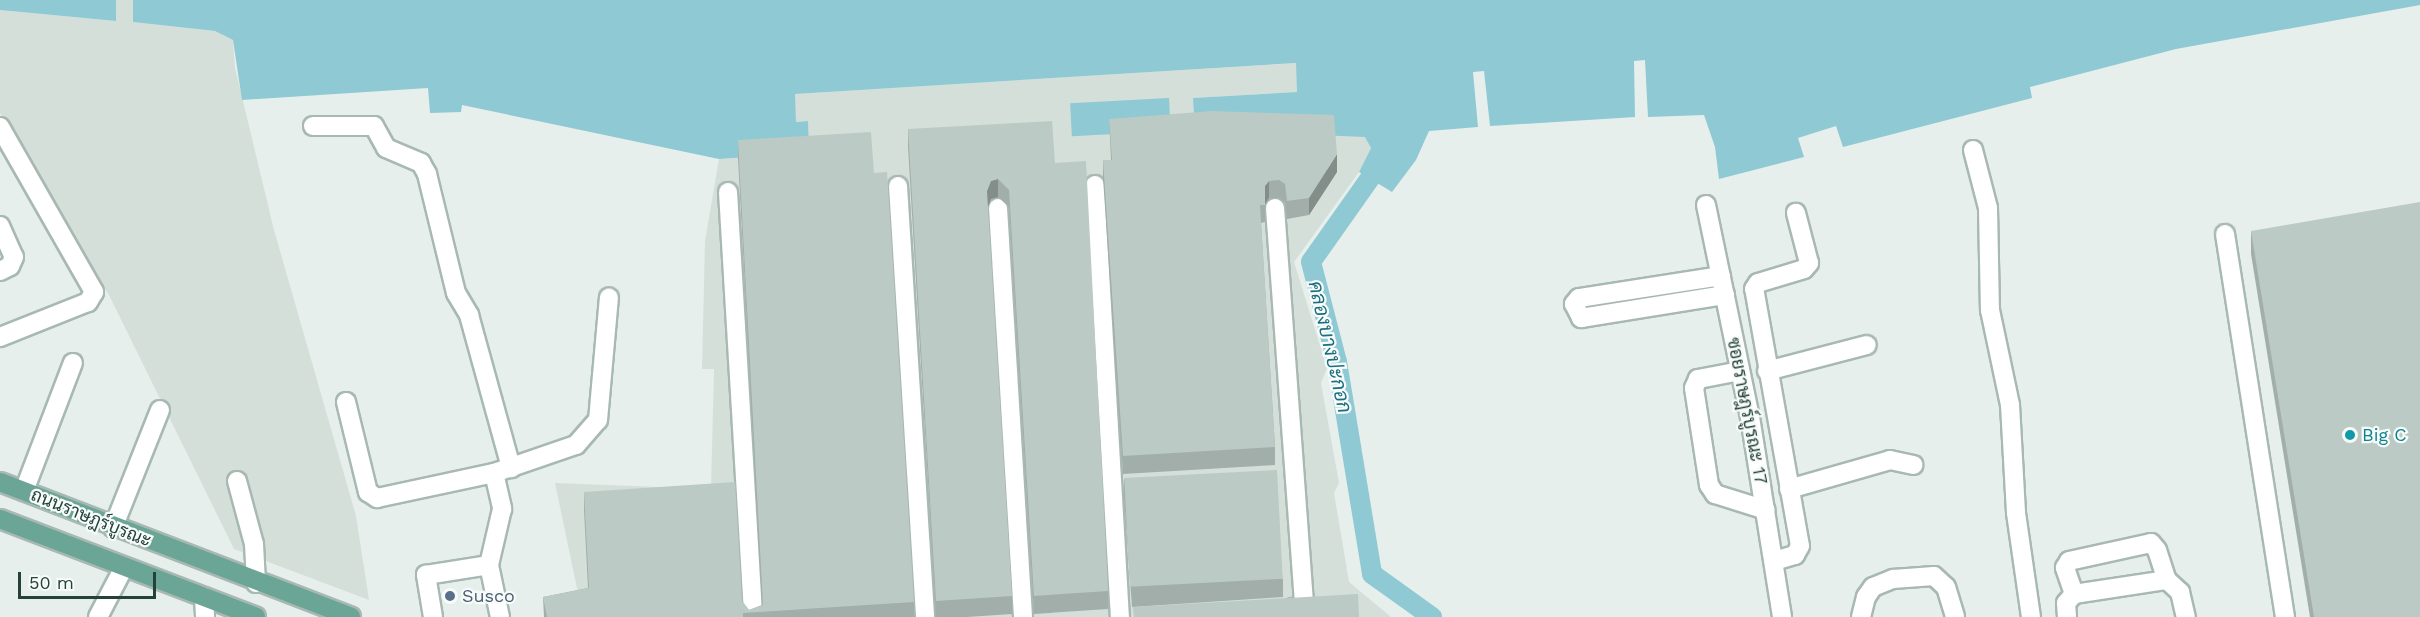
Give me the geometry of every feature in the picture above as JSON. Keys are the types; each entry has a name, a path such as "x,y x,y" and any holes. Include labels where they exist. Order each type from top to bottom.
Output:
{"main road":[{"name":"ถนนราษฎร์บูรณะ","path":"0,482 113,528 351,617"},
{"name":"ถนนราษฎร์บูรณะ","path":"0,519 256,617"}],"street":[{"path":"313,126 374,126 386,148 421,163 427,174 456,293 469,315 503,470 502,509 489,565 500,617"},
{"path":"0,127 94,292 88,302 0,337"},
{"path":"1973,150 1988,208 1990,310 2010,405 2016,513 2031,617"},
{"path":"1095,185 1120,486 1120,617"},
{"path":"898,186 925,617"},
{"path":"728,192 753,617"},
{"name":"ซอยราษฎร์บูรณะ 17","path":"1706,205 1766,510 1782,617"},
{"path":"998,208 1023,617"},
{"path":"1269,609 1304,607 1287,475 1275,208"},
{"path":"1774,561 1795,555 1800,546 1754,289 1758,283 1804,269 1809,263 1796,213"},
{"path":"0,226 14,257 10,266 0,271"},
{"path":"2225,234 2286,617"},
{"path":"1721,276 1579,298 1574,304 1581,318 1725,295"},
{"path":"346,402 368,492 377,498 503,470 576,444 598,420 609,297"},
{"path":"1767,371 1867,345"},
{"path":"24,491 73,363"},
{"path":"1740,371 1698,379 1694,388 1709,485 1715,494 1766,510"},
{"path":"113,528 160,411"},
{"path":"1789,489 1890,460 1912,465"},
{"path":"237,481 254,544 256,583"},
{"path":"2074,594 2065,568 2069,561 2151,543 2157,549 2167,580 2180,592 2186,617"},
{"path":"433,617 426,575 489,565"},
{"path":"98,617 124,567"},
{"path":"1861,617 1866,597 1873,586 1893,579 1934,576 1946,587 1955,617"},
{"path":"2067,617 2066,603 2074,594 2167,580"},
{"path":"204,597 205,617"}],"shaded area":[{"path":"116,0 133,0 133,22 215,31 233,40 235,68 274,230 356,516 369,600 234,549 109,295 0,113 0,10 116,21"},
{"path":"1297,63 1297,92 1193,98 1334,133 1366,137 1371,148 1359,172 1294,262 1327,368 1321,383 1339,483 1334,493 1349,582 1391,617 583,617 555,483 711,489 714,369 702,369 705,241 719,159 738,158 807,121 796,122 794,94"}],"water":[{"path":"0,0 116,0 116,21 0,10"},
{"path":"133,0 2420,0 2420,5 2176,49 2030,87 2032,98 1843,147 1836,126 1798,138 1804,157 1719,179 1715,147 1704,115 1648,117 1645,60 1634,61 1635,117 1490,126 1484,71 1473,72 1478,127 1429,131 1416,160 1392,192 1359,172 1371,148 1365,137 1195,130 1193,98 1297,92 1296,63 795,94 796,122 808,121 809,153 719,159 462,105 461,112 430,113 428,88 242,100 233,40 215,31 133,22"},
{"path":"1169,98 1171,131 1072,136 1070,103"}],"building":[{"path":"1212,111 1334,115 1337,154 1309,198 1287,201 1285,184 1279,180 1269,181 1265,186 1265,205 1260,205 1275,447 1123,456 1103,160 1112,160 1109,119"},
{"path":"1052,121 1055,163 1086,161 1108,591 1034,596 1009,190 998,179 991,181 987,191 1012,596 936,601 908,129"},
{"path":"871,132 874,173 887,172 914,602 743,613 743,617 547,617 543,597 589,588 584,492 735,482 742,601 749,610 763,605 738,140"},
{"name":"Big C","path":"2420,202 2420,617 2314,617 2251,231"},
{"path":"1277,470 1283,579 1130,587 1124,478"},
{"path":"1358,594 1359,617 1134,617 1133,607"}],"waterway":[{"name":"คลองบางปะกอก","path":"1385,157 1311,262 1337,362 1372,574 1432,617"}],"place":[{"name":"Big C","path":"2350,435"},
{"name":"Susco","path":"450,596"}]}
